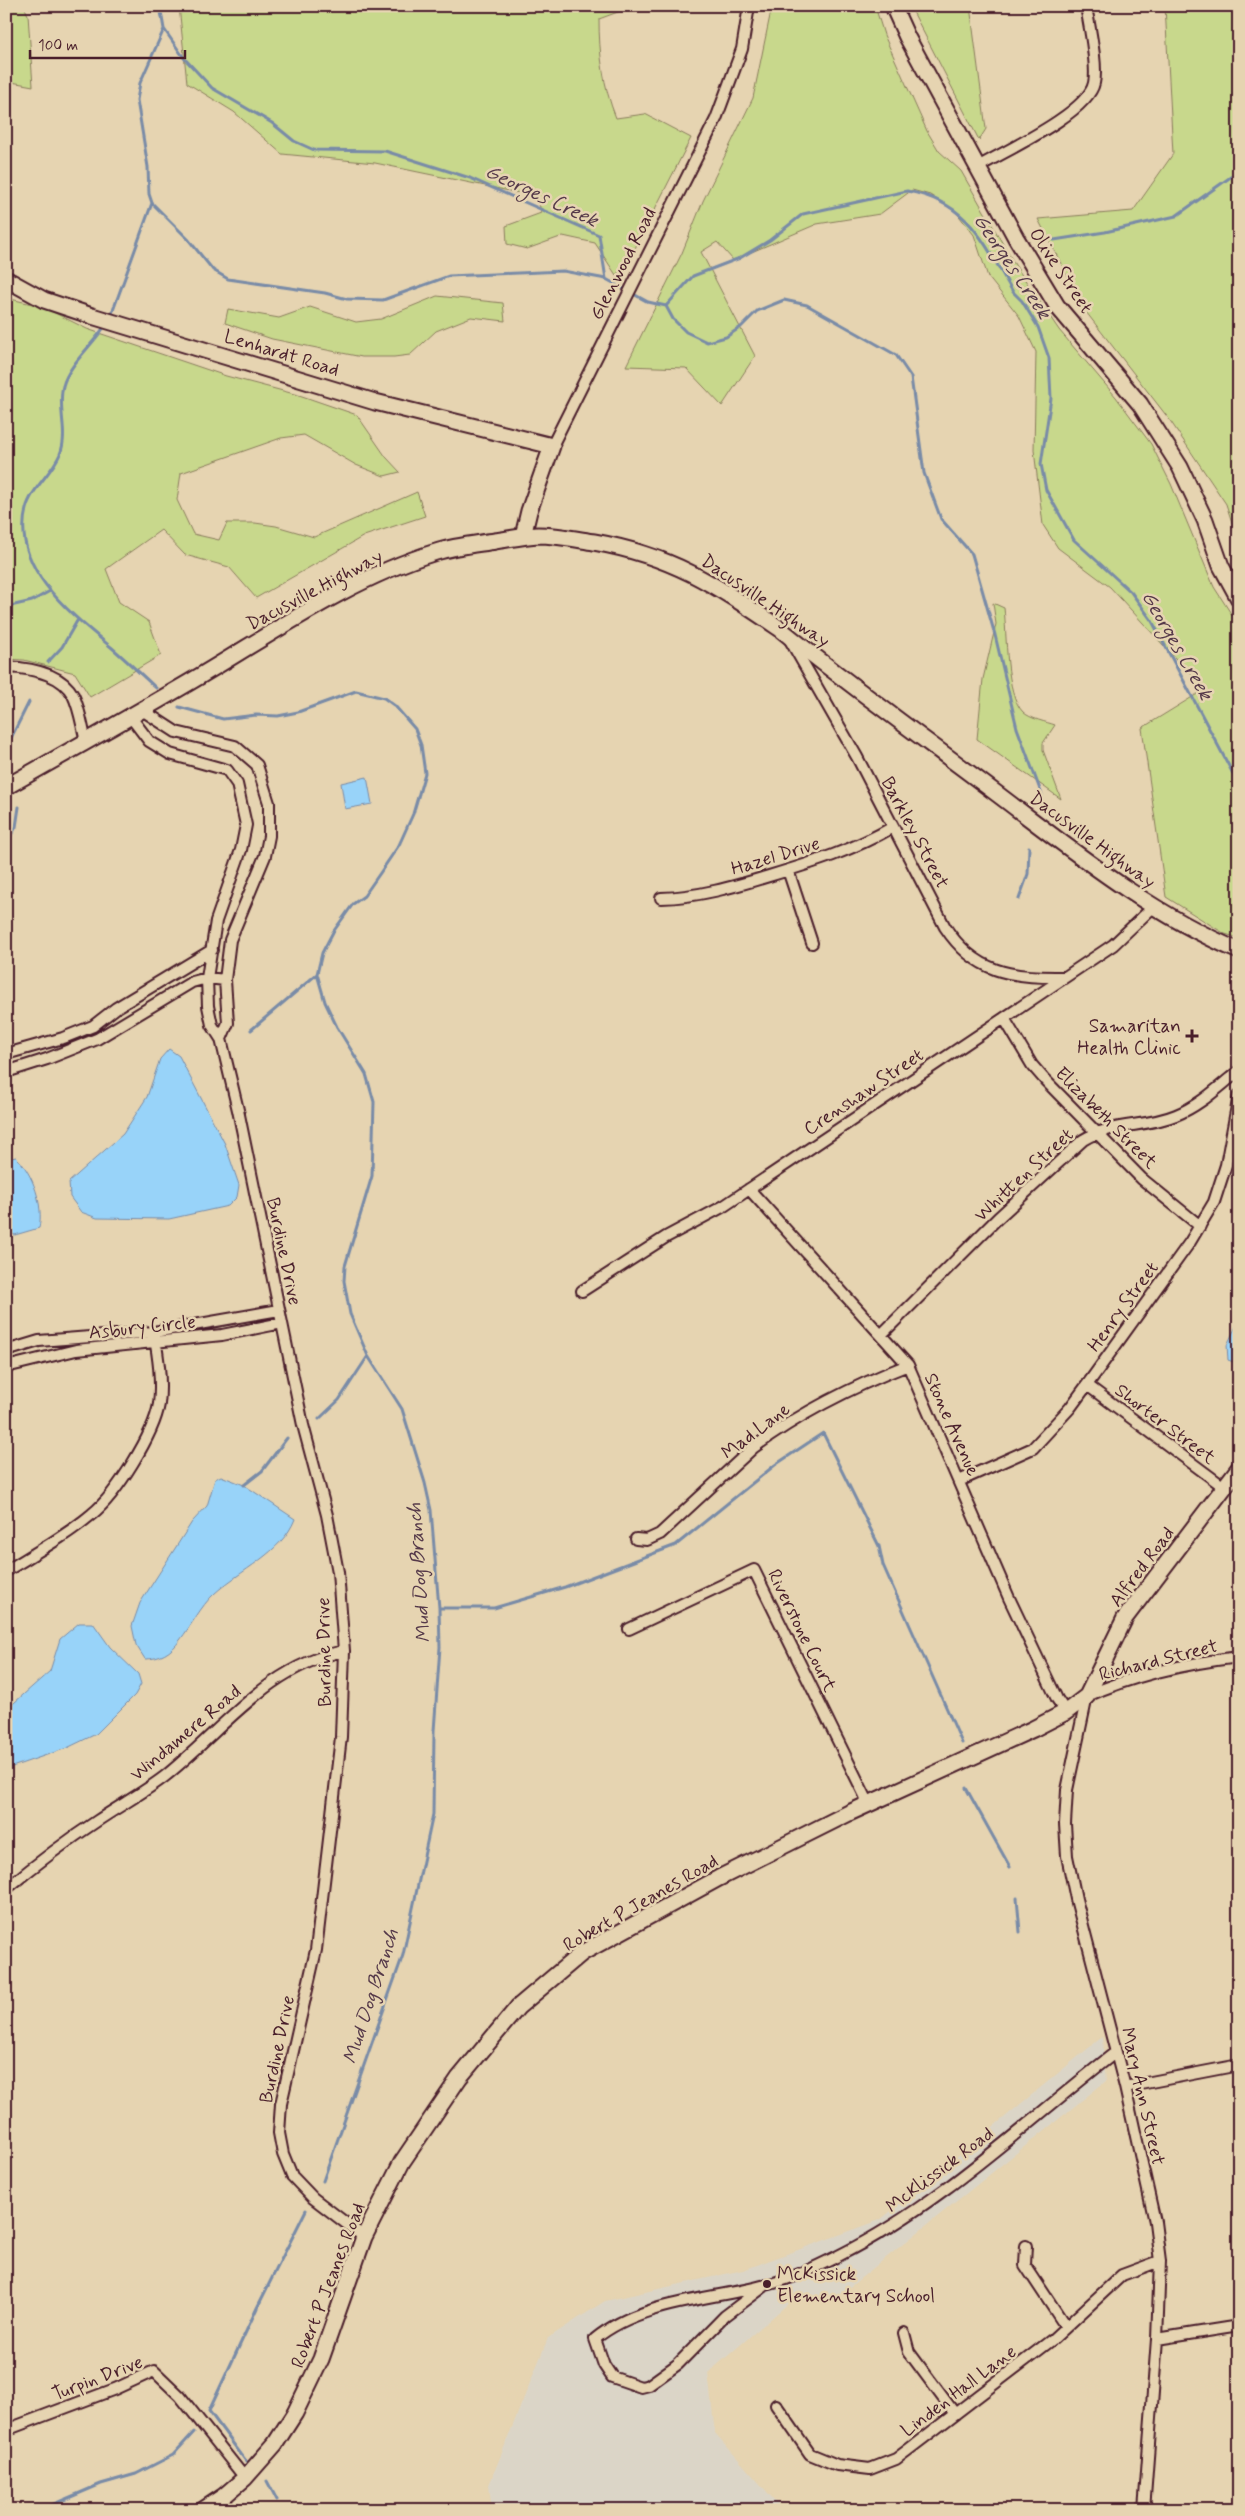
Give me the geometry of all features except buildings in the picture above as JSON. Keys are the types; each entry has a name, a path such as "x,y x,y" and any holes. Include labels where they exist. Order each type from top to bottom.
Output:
{"street":[{"name":"Glenwood Road","path":"523,536 529,511 552,446 676,202 732,81 742,49 748,6"},
{"name":"Olive Street","path":"893,6 1016,238 1057,306 1140,404 1180,467 1205,520 1221,566 1239,599"},
{"path":"978,167 1075,111 1088,96 1094,83 1086,6"},
{"name":"Lenhardt Road","path":"6,280 44,300 114,323 375,402 552,446"},
{"name":"Dacusville Highway","path":"6,787 136,713 275,630 376,575 437,552 523,536 540,535 571,538 625,548 662,559 696,574 788,635 1093,866 1153,907 1195,931 1239,951"},
{"name":"Barkley Street","path":"788,635 857,757 945,928 957,946 976,961 1003,972 1036,978 1064,977"},
{"path":"6,667 24,668 43,673 66,685 73,696 86,741"},
{"name":"Burdine Drive","path":"136,713 150,741 170,754 199,760 227,770 237,784 246,825 241,850 216,921 207,978 208,1006 212,1025 221,1039 338,1572 344,1651 341,1737 316,1950 281,2104 279,2133 292,2176 313,2198 364,2237"},
{"name":"Burdine Drive","path":"136,713 176,732 235,746 257,765 269,803 269,836 265,856 230,940 225,980 228,1023 221,1039"},
{"name":"Hazel Drive","path":"661,898 683,897 727,889 841,853 893,827"},
{"path":"788,870 812,943"},
{"name":"Crenshaw Street","path":"582,1291 666,1237 724,1206 1004,1018 1113,944 1153,907"},
{"path":"6,1054 63,1038 92,1026 116,1008 212,950"},
{"path":"6,1072 41,1061 97,1038 192,982 207,978 225,980"},
{"name":"Elizabeth Street","path":"1004,1018 1032,1065 1142,1179 1200,1226"},
{"path":"92,1026 97,1038"},
{"path":"38,1045 41,1061"},
{"name":"Whitten Street","path":"882,1334 998,1218 1083,1140 1096,1132 1175,1116 1199,1104 1239,1071"},
{"name":"Henry Street","path":"959,1481 1033,1448 1065,1414 1087,1385 1200,1226 1214,1202 1226,1164 1239,1095"},
{"name":"Stone Avenue","path":"749,1188 908,1365 1009,1598 1057,1699 1066,1712"},
{"name":"Asbury Circle","path":"6,1367 76,1350 155,1337 279,1310"},
{"name":"Asbury Circle","path":"6,1351 39,1341 86,1335 155,1337 222,1335 282,1323"},
{"path":"6,1571 93,1514 109,1498 131,1464 150,1428 158,1406 160,1370 155,1337"},
{"name":"Mad Lane","path":"636,1540 647,1540 660,1534 769,1436 862,1382 908,1365"},
{"name":"Shorter Street","path":"1087,1385 1224,1487"},
{"name":"Alfred Road","path":"1087,1696 1126,1618 1239,1468"},
{"name":"Riverstone Court","path":"628,1628 754,1570 869,1804"},
{"name":"Windamere Road","path":"6,1889 57,1848 162,1778 264,1688 294,1668 323,1655 344,1651"},
{"name":"Richard Street","path":"1087,1696 1111,1685 1138,1678 1192,1665 1239,1657"},
{"name":"Robert P Jeanes Road","path":"203,2510 224,2496 245,2478 275,2444 295,2413 331,2333 364,2237 402,2162 459,2078 518,2007 582,1953 720,1878 869,1804 1066,1712 1087,1696"},
{"name":"Mary Ann Street","path":"1087,1696 1067,1790 1065,1824 1068,1856 1076,1899 1125,2087 1155,2222 1160,2260 1157,2339 1144,2510"},
{"name":"McKlissick Road","path":"766,2286 724,2316 678,2364 650,2385 641,2387 612,2377 604,2365 595,2339 618,2323 676,2304 766,2286 787,2279 840,2255 897,2224 973,2168 1116,2052"},
{"path":"1125,2087 1239,2066"},
{"path":"1026,2246 1025,2265 1066,2327"},
{"name":"Linden Hall Lane","path":"776,2405 810,2454 837,2465 870,2469 896,2459 955,2414 1066,2327 1122,2275 1160,2260"},
{"path":"1157,2339 1239,2326"},
{"path":"904,2333 909,2352 955,2414"},
{"name":"Turpin Drive","path":"6,2430 115,2389 154,2372 180,2396 245,2478"}],"shaded area":[{"name":"McKissick Elementary School","path":"1102,2037 1106,2081 836,2298 790,2302 708,2373 715,2433 783,2510 492,2510 489,2485 548,2338 605,2301 743,2270 880,2220"}],"green space":[{"path":"6,6 24,6 28,15 33,86 6,81"},
{"path":"179,6 634,6 599,19 603,69 608,94 616,118 645,114 691,138 628,262 616,275 595,243 563,236 527,249 507,244 506,226 541,213 538,197 375,163 282,154 234,112 187,83"},
{"path":"772,6 875,6 884,35 927,131 939,151 961,171 1015,265 1059,330 1116,397 1151,444 1171,484 1214,587 1239,626 1239,938 1225,934 1166,897 1142,728 1207,688 1176,659 1110,587 1058,548 1043,525 1034,450 1036,352 1019,316 988,277 974,235 956,212 930,195 912,190 880,214 817,224 733,260 717,242 701,252 755,356 722,406 686,368 626,366 682,253 703,201 753,98"},
{"path":"910,6 970,6 986,129 979,140"},
{"path":"1165,6 1239,6 1239,544 1226,504 1169,419 1086,312 1038,219 1133,211 1173,154"},
{"path":"437,296 503,303 505,321 471,317 436,331 410,355 394,357 362,357 272,339 225,323 228,309 279,318 310,307 356,322 381,319"},
{"path":"6,298 41,306 87,329 226,376 302,396 357,415 386,457 400,472 384,476 356,465 304,435 281,438 181,473 177,500 193,534 219,540 227,523 255,523 276,526 314,537 417,492 425,516 364,536 256,598 229,567 185,555 161,530 106,569 119,602 149,622 161,655 90,697 75,673 24,660 6,659"},
{"path":"993,603 1004,608 1010,678 1017,703 1026,714 1055,725 1043,743 1043,750 1061,799 977,739 983,679 996,624"}],"water":[{"path":"367,777 372,804 345,809 341,783"},
{"path":"169,1049 179,1056 225,1144 239,1185 237,1197 228,1206 169,1219 97,1218 81,1212 70,1197 69,1182 123,1134 147,1097 160,1059"},
{"path":"16,1157 27,1172 36,1190 40,1219 39,1228 15,1235 6,1232 6,1159"},
{"path":"1239,1320 1239,1364 1228,1360 1227,1345"},
{"path":"221,1476 244,1485 295,1519 281,1542 224,1585 209,1599 177,1645 156,1658 145,1659 136,1645 132,1626 140,1603 192,1522 207,1506 215,1479"},
{"path":"79,1623 93,1623 110,1647 138,1674 141,1684 135,1695 96,1734 67,1748 6,1769 6,1710 50,1671 60,1639"}],"waterway":[{"name":"Georges Creek","path":"160,6 164,29 184,58 212,88 272,123 294,141 314,150 385,151 470,178 599,235 606,279"},
{"name":"Mud Dog Branch","path":"111,316 152,203 149,194 148,167 137,100 140,83 164,29"},
{"path":"1054,240 1105,232 1176,216 1239,171"},
{"name":"Georges Creek","path":"666,306 693,276 740,258 770,240 803,214 907,191 928,196 960,215 983,241 1013,292 1022,301 1038,327 1049,358 1051,398 1041,464 1046,490 1074,540 1131,592 1152,621 1239,785"},
{"path":"152,203 188,239 213,270 228,279 325,293 347,299 383,300 449,276 563,271 606,279 648,302 666,306"},
{"path":"666,306 673,319 686,332 707,342 726,337 741,327 757,311 784,300 807,305 896,355 911,377 924,473 941,519 972,554 995,635 1017,728 1042,795"},
{"name":"Mud Dog Branch","path":"106,324 70,370 66,378 61,403 63,438 60,454 32,495 26,509 24,531 27,551 36,570 48,588 79,620 156,688"},
{"path":"6,607 32,601 50,591"},
{"path":"48,662 62,647 77,621"},
{"name":"Mud Dog Branch","path":"179,707 223,719 256,715 278,716 298,712 356,691 384,698 395,706 415,729 421,745 425,773 413,814 399,845 364,896 353,904 333,932 322,953 317,974 325,1002 337,1027 366,1074 374,1102 372,1176 345,1266 344,1281 350,1314 368,1356 402,1409 425,1483 431,1510 439,1608 440,1647 434,1731 433,1814 403,1955 323,2181"},
{"path":"6,748 29,702"},
{"path":"6,843 16,827 19,807"},
{"path":"1019,899 1028,874 1029,847"},
{"path":"251,1030 317,974"},
{"path":"319,1419 339,1400 368,1356"},
{"path":"439,1608 494,1608 565,1587 676,1545 775,1465 823,1433 879,1546 883,1565 962,1743"},
{"path":"244,1485 262,1471 287,1438"},
{"path":"966,1788 1010,1867"},
{"path":"1017,1898 1020,1932"},
{"name":"Mud Dog Branch","path":"246,2461 209,2411 257,2308 306,2210"},
{"name":"Mud Dog Branch","path":"40,2510 101,2484 136,2474 173,2455 194,2432"},
{"path":"267,2481 277,2500"}],"place":[{"name":"Samaritan Health Clinic","path":"1192,1036"},
{"name":"McKissick Elementary School","path":"767,2284"}]}
